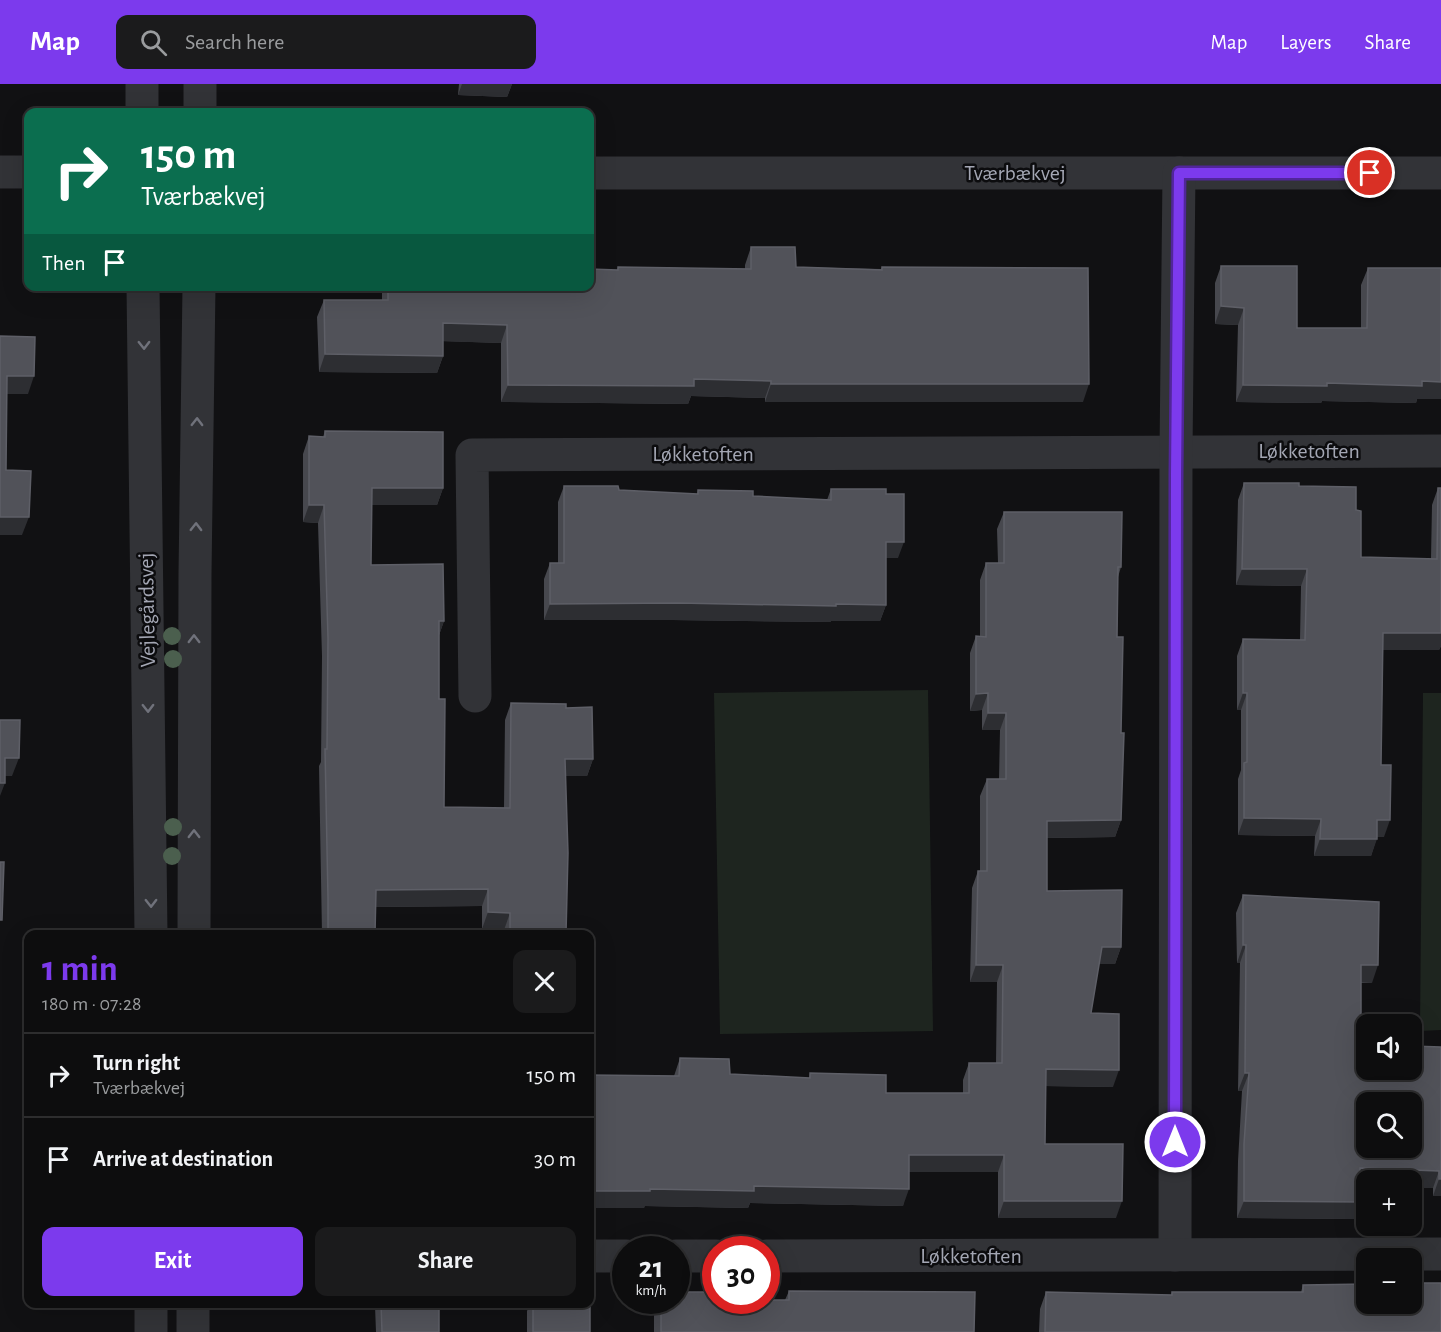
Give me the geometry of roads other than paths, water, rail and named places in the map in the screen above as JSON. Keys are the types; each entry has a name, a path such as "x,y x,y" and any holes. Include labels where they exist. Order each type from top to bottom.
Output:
{"street":[{"path":"142,84 142,108"},
{"path":"200,84 200,108"},
{"path":"0,172 24,172"},
{"name":"Tværbækvej","path":"594,173 1441,173"},
{"path":"1175,1255 1176,451 1179,173"},
{"name":"Vejlegårdsvej","path":"143,291 151,930"},
{"name":"Vejlegårdsvej","path":"194,930 199,291"},
{"name":"Løkketoften","path":"476,696 472,455 1441,451"},
{"name":"Løkketoften","path":"780,1256 1441,1254"},
{"path":"594,1256 612,1256"},
{"path":"151,1308 151,1332"},
{"path":"193,1308 193,1332"}]}
